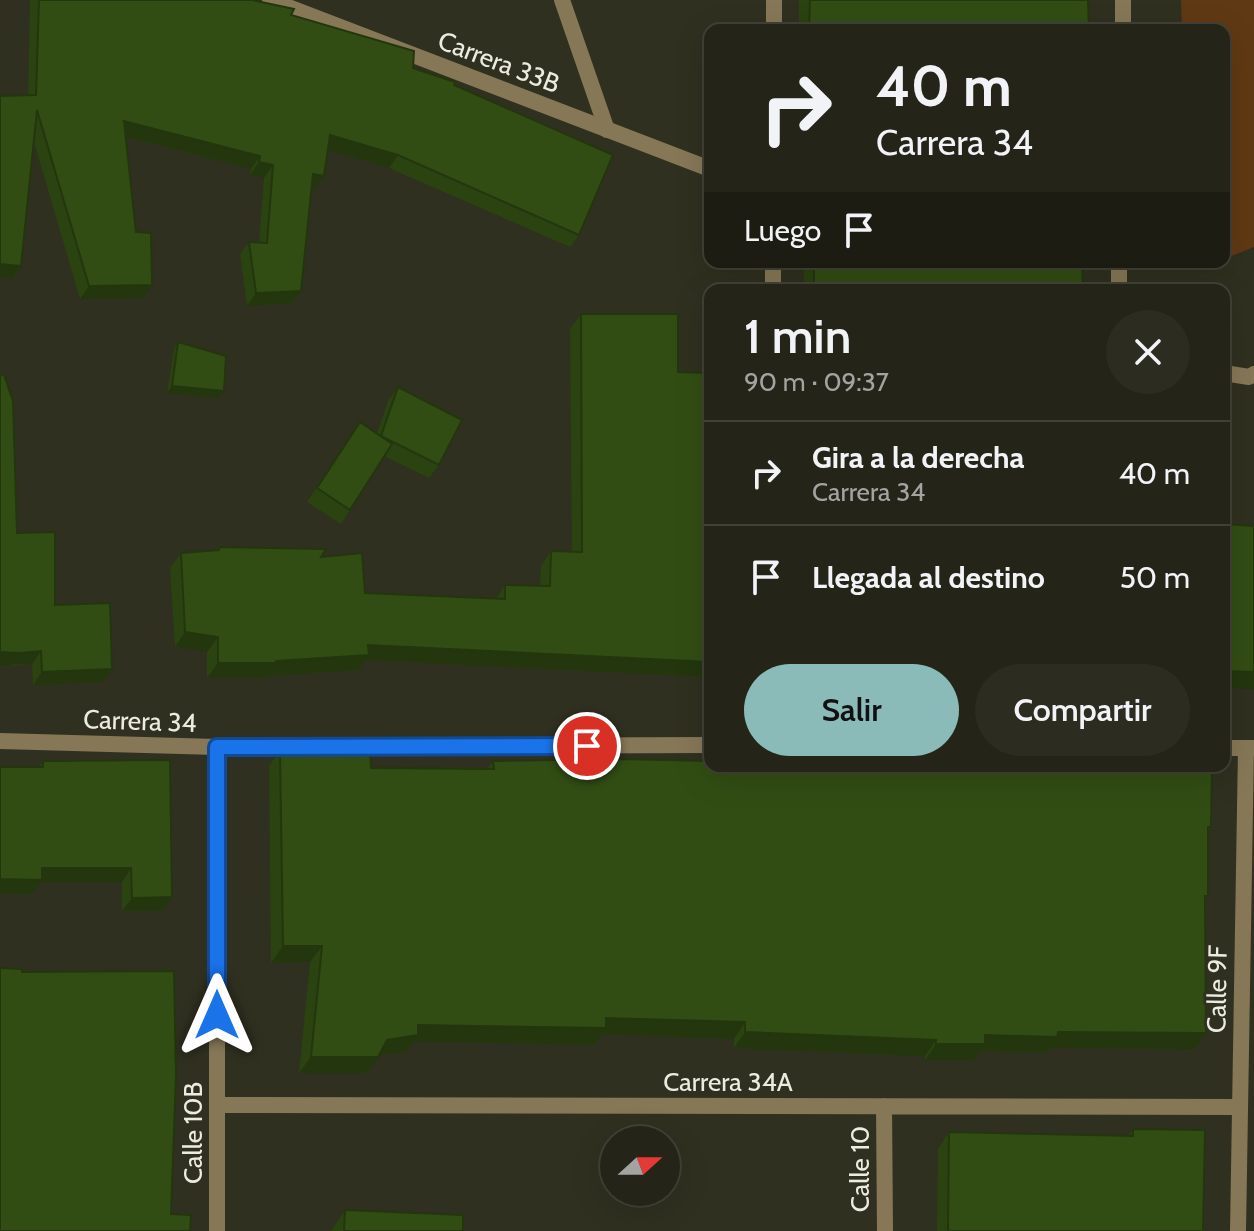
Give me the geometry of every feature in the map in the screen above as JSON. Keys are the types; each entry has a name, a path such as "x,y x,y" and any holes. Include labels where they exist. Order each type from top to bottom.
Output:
{"street":[{"name":"Carrera 33B","path":"270,0 704,167"},
{"path":"562,0 607,130"},
{"path":"774,0 774,24"},
{"path":"1123,0 1123,24"},
{"path":"1230,374 1252,378"},
{"name":"Carrera 34","path":"0,741 217,747 704,745"},
{"name":"Calle 10B","path":"217,747 217,1231"},
{"name":"Calle 9F","path":"1238,1231 1250,748"},
{"name":"Carrera 34A","path":"217,1105 1239,1107"},
{"name":"Calle 10","path":"884,1106 885,1231"}],"shaded area":[{"path":"1181,0 1254,0 1254,247 1230,257 1230,24 1182,24"}],"building":[{"path":"39,0 252,0 294,9 291,15 414,51 413,68 455,82 454,85 613,155 579,235 398,155 330,135 324,176 313,174 301,291 256,293 249,242 267,243 273,165 259,162 260,156 124,121 136,232 151,233 152,285 89,286 37,110 21,266 0,264 0,96 36,95"},
{"path":"810,0 1088,0 1089,24 809,24"},
{"path":"814,268 1082,268 1083,284 814,284"},
{"path":"581,314 678,314 678,372 704,373 704,662 368,645 369,655 276,663 218,663 218,637 185,632 181,553 219,550 219,547 326,549 321,557 362,553 365,593 505,599 505,585 550,586 551,551 582,552"},
{"path":"178,342 226,356 224,391 172,386"},
{"path":"0,374 4,375 13,401 17,533 55,532 55,605 110,603 112,669 42,672 41,651 0,652"},
{"path":"398,387 462,420 439,465 381,436"},
{"path":"360,422 392,444 350,510 317,488"},
{"path":"1230,524 1254,526 1254,672 1230,671"},
{"path":"370,749 371,768 494,769 493,761 619,759 704,761 704,772 1212,772 1208,896 1205,896 1206,1033 1058,1032 1057,1037 985,1035 985,1044 936,1044 936,1040 745,1032 745,1022 606,1018 606,1028 418,1025 418,1035 387,1040 378,1057 311,1057 322,946 283,946 280,750"},
{"path":"170,760 172,897 132,898 131,868 42,868 42,880 0,879 0,767 43,767 43,761"},
{"path":"0,968 22,969 22,972 174,971 176,1075 171,1214 191,1215 190,1231 0,1231"},
{"path":"1133,1129 1205,1130 1203,1231 948,1231 949,1132 1133,1136"},
{"path":"345,1210 463,1215 463,1231 344,1231"}],"route":[{"path":"217,1015 217,747 587,746"}]}
